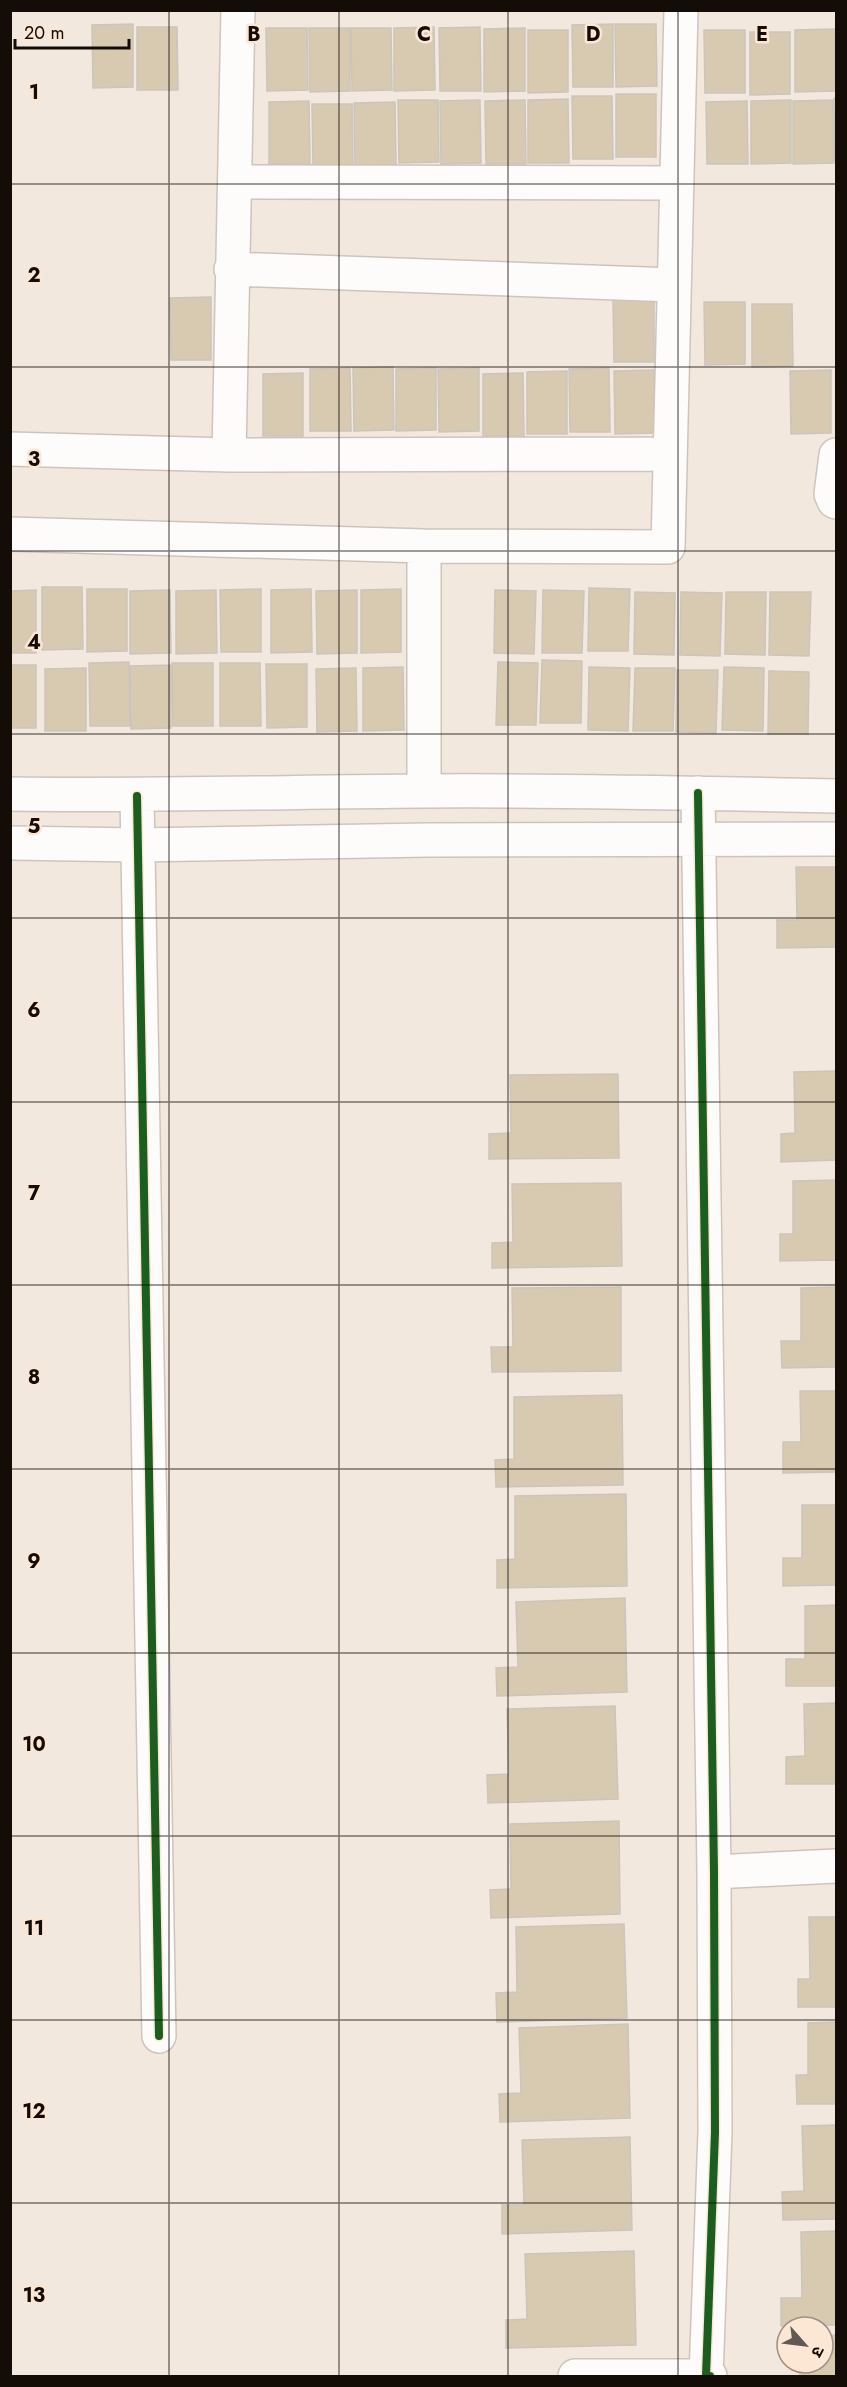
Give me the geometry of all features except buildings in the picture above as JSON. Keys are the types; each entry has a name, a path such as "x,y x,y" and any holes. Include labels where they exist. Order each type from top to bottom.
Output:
{"street":[{"path":"229,455 238,10"},
{"path":"10,534 424,546 668,547 675,183 681,10"},
{"path":"236,182 675,183"},
{"path":"231,269 674,285"},
{"path":"10,448 229,455 669,454"},
{"path":"837,455 831,494 837,502"},
{"path":"424,546 424,791"},
{"path":"10,794 137,796 424,791 837,796"},
{"path":"575,2376 708,2376 715,2132 714,1872 698,793"},
{"path":"137,796 159,2036"},
{"path":"10,843 138,845 428,840 837,839"},
{"path":"714,1872 837,1866"}],"cycle path":[{"path":"698,793 714,1872 715,2132 706,2376 710,2376"},
{"path":"137,796 159,2036"}]}
